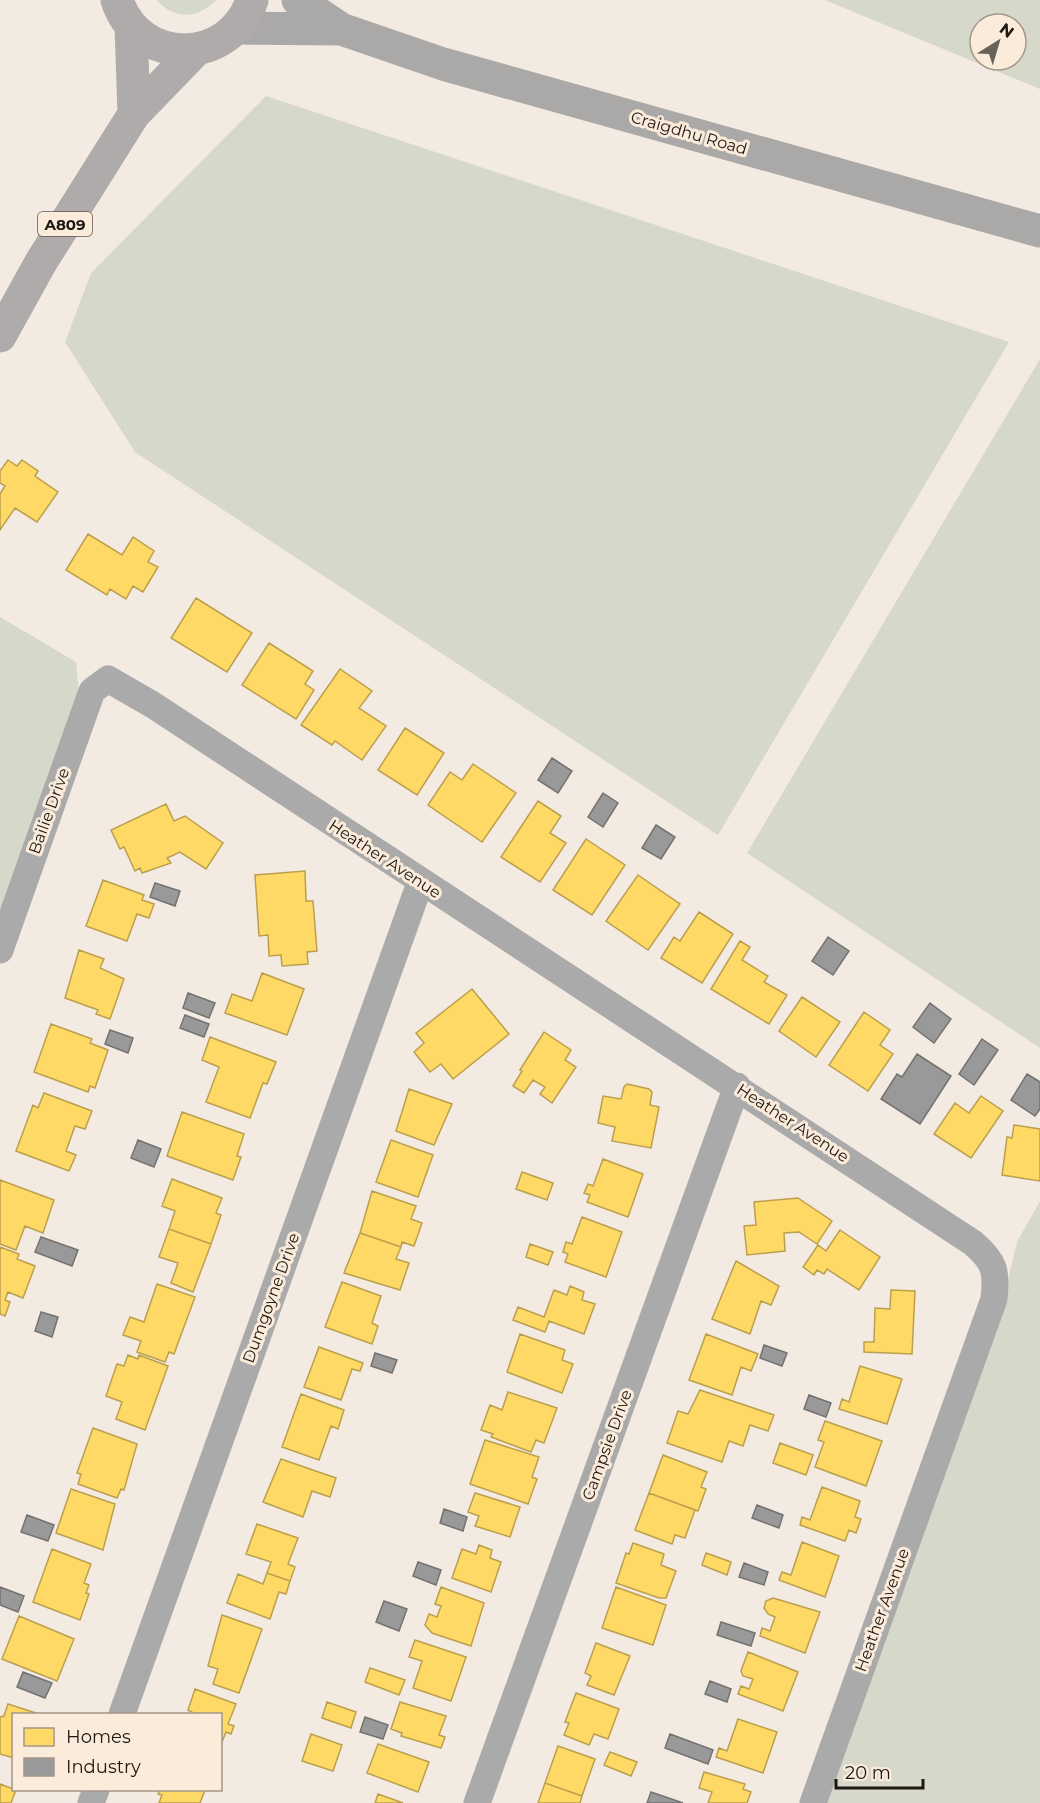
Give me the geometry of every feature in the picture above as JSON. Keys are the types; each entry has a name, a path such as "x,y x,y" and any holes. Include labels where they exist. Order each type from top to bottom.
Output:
{"main road":[{"path":"124,13 150,41 172,49 196,50 225,39 237,28 248,12 252,0"},
{"name":"Craigdhu Road","path":"298,0 341,29 454,68 1040,231"},
{"path":"124,13 135,114"},
{"name":"Craigdhu Road","path":"237,28 341,29"},
{"name":"A809","path":"0,336 40,261 135,114 196,50"}],"street":[{"name":"Heather Avenue","path":"108,679 153,705 420,883 737,1086 973,1243 989,1257 996,1275 994,1299 813,1803"},
{"name":"Bailie Drive","path":"0,950 92,691 108,679"},
{"name":"Dumgoyne Drive","path":"122,1713 420,883"},
{"name":"Campsie Drive","path":"477,1803 737,1086"}],"shaded area":[{"path":"157,0 216,0 202,11 186,15 163,7"},
{"path":"825,0 1040,0 1040,89 999,72 1028,72 1028,12 968,12 968,59"},
{"path":"266,96 1009,342 718,835 135,452 65,342 91,273"},
{"path":"1040,359 1040,1048 747,853"},
{"path":"0,617 76,662 79,693 0,912"},
{"path":"1040,1201 1040,1803 826,1803 996,1332 1017,1242"}],"building: Homes":[{"path":"8,460 17,466 22,460 38,471 35,476 58,492 37,522 15,508 0,530 0,494 5,486 0,483 0,471"},
{"path":"88,534 122,555 133,537 154,551 148,562 158,567 143,592 133,586 126,599 110,589 107,595 66,570"},
{"path":"196,598 252,633 227,672 171,638"},
{"path":"269,643 313,671 305,684 314,690 296,719 242,685"},
{"path":"340,669 372,691 359,708 386,726 362,760 335,741 332,745 301,725"},
{"path":"405,728 444,753 417,795 378,770"},
{"path":"473,764 516,793 482,842 428,805 450,772 462,780"},
{"path":"538,801 561,816 550,833 566,843 540,882 501,857"},
{"path":"166,804 174,821 185,816 223,843 206,869 180,852 167,858 171,863 142,873 140,868 135,871 124,847 120,849 111,830"},
{"path":"586,839 625,865 592,915 553,890"},
{"path":"305,871 306,901 313,901 317,951 307,952 308,964 282,966 281,955 269,956 268,935 259,936 255,875"},
{"path":"638,875 680,904 648,950 606,921"},
{"path":"103,880 144,895 142,900 154,904 149,918 137,914 127,941 86,926"},
{"path":"699,912 733,934 702,983 661,958 674,937 680,941"},
{"path":"740,941 750,947 742,960 768,976 764,982 787,995 769,1024 711,989"},
{"path":"79,950 104,959 100,968 124,979 110,1019 96,1014 98,1010 65,998"},
{"path":"262,973 304,989 287,1035 225,1013 232,994 252,1001"},
{"path":"472,989 509,1034 453,1079 441,1064 430,1072 414,1052 424,1043 416,1033"},
{"path":"802,997 840,1022 816,1057 779,1031"},
{"path":"864,1012 890,1030 880,1045 893,1054 868,1091 829,1065"},
{"path":"51,1024 92,1039 90,1043 108,1050 95,1088 90,1086 88,1092 34,1072"},
{"path":"544,1032 571,1050 565,1060 576,1067 552,1103 540,1094 545,1087 533,1080 524,1093 513,1086 522,1071 520,1070"},
{"path":"210,1037 276,1062 267,1084 263,1083 250,1118 206,1102 219,1067 202,1060"},
{"path":"627,1084 649,1089 652,1092 650,1105 659,1107 651,1148 612,1141 615,1127 598,1123 603,1096 621,1099"},
{"path":"409,1089 452,1104 434,1145 396,1131"},
{"path":"44,1093 92,1111 85,1129 75,1126 66,1151 76,1155 69,1171 16,1151 33,1105 38,1108"},
{"path":"981,1096 1003,1111 971,1158 934,1134 955,1103 969,1113"},
{"path":"182,1112 244,1134 237,1156 241,1157 233,1180 167,1156"},
{"path":"1014,1125 1040,1129 1040,1181 1002,1175 1007,1137 1012,1138"},
{"path":"391,1140 433,1155 418,1197 376,1182"},
{"path":"603,1159 643,1174 628,1217 587,1202 590,1195 584,1193 588,1184 593,1186"},
{"path":"522,1172 553,1183 547,1200 516,1189"},
{"path":"172,1179 222,1198 216,1213 221,1215 211,1244 169,1229 175,1211 162,1206"},
{"path":"0,1180 54,1200 43,1233 25,1226 16,1250 0,1244"},
{"path":"372,1191 416,1206 411,1219 422,1223 414,1246 402,1242 401,1247 360,1233"},
{"path":"798,1198 832,1221 817,1244 799,1232 784,1233 785,1251 747,1255 744,1226 756,1225 754,1202"},
{"path":"582,1217 622,1232 606,1277 565,1262 568,1254 563,1252 566,1242 572,1244"},
{"path":"169,1229 211,1244 193,1292 171,1283 178,1263 159,1257"},
{"path":"840,1230 880,1257 859,1290 827,1269 824,1274 817,1270 814,1275 803,1267 818,1245 826,1251"},
{"path":"360,1233 401,1247 396,1259 409,1263 400,1290 344,1273"},
{"path":"530,1244 553,1252 548,1265 526,1257"},
{"path":"0,1247 19,1254 17,1259 35,1266 23,1298 8,1292 5,1300 10,1302 5,1316 0,1314"},
{"path":"736,1261 779,1286 771,1305 761,1301 750,1334 712,1319"},
{"path":"342,1282 381,1296 372,1323 378,1326 372,1344 325,1327"},
{"path":"157,1284 195,1297 174,1354 169,1352 165,1362 137,1352 141,1341 123,1335 130,1317 144,1322"},
{"path":"570,1286 584,1292 582,1300 595,1304 584,1334 549,1321 545,1332 513,1320 518,1307 544,1317 554,1290 567,1295"},
{"path":"891,1290 915,1291 912,1354 864,1352 864,1342 874,1342 875,1308 890,1309"},
{"path":"520,1334 565,1350 562,1360 573,1364 562,1393 507,1372"},
{"path":"706,1334 758,1354 751,1371 741,1367 732,1395 689,1380"},
{"path":"319,1347 363,1363 360,1371 352,1369 341,1400 304,1387"},
{"path":"128,1355 138,1359 139,1355 168,1366 145,1430 116,1419 122,1402 106,1396 117,1364 124,1366"},
{"path":"860,1366 902,1379 887,1424 839,1409 842,1399 849,1402"},
{"path":"700,1390 774,1415 768,1431 750,1425 743,1446 729,1441 722,1462 667,1443 678,1411 688,1414"},
{"path":"508,1392 557,1408 544,1443 536,1440 531,1452 491,1437 493,1434 481,1430 490,1405 502,1410"},
{"path":"301,1394 344,1410 338,1429 331,1426 319,1460 282,1447"},
{"path":"825,1421 882,1441 866,1486 815,1467 824,1442 818,1440"},
{"path":"93,1428 137,1444 124,1490 121,1489 117,1498 78,1484 81,1474 77,1473"},
{"path":"485,1440 539,1457 532,1477 537,1479 528,1504 470,1484"},
{"path":"780,1443 813,1455 806,1475 773,1463"},
{"path":"663,1455 707,1472 701,1487 706,1489 698,1511 649,1493"},
{"path":"281,1459 336,1478 330,1497 312,1491 303,1517 263,1502"},
{"path":"822,1487 860,1501 855,1517 861,1519 856,1533 849,1530 845,1541 800,1525 802,1517 810,1520"},
{"path":"71,1489 115,1504 103,1550 56,1533"},
{"path":"475,1493 520,1507 510,1537 475,1526 479,1516 468,1512"},
{"path":"649,1493 695,1510 685,1538 675,1535 672,1544 635,1530"},
{"path":"257,1524 298,1538 288,1564 295,1567 290,1581 267,1573 271,1562 246,1554"},
{"path":"802,1542 839,1556 825,1597 779,1580 782,1572 791,1575"},
{"path":"633,1543 664,1554 661,1565 676,1571 666,1598 659,1598 616,1583 626,1553 629,1554"},
{"path":"479,1545 492,1550 490,1558 501,1562 491,1592 452,1578 462,1549 476,1554"},
{"path":"52,1549 91,1564 84,1583 89,1585 86,1593 89,1594 80,1620 33,1602"},
{"path":"706,1553 731,1562 727,1575 702,1565"},
{"path":"267,1573 290,1581 286,1594 279,1592 270,1619 227,1603 238,1574 263,1584"},
{"path":"441,1587 484,1603 471,1646 432,1633 425,1625 429,1614 437,1617 441,1606 435,1604"},
{"path":"616,1587 666,1605 653,1645 602,1628"},
{"path":"773,1598 820,1612 805,1653 760,1636 762,1628 770,1631 775,1617 768,1614 764,1608 766,1601"},
{"path":"222,1615 262,1629 239,1693 213,1684 218,1669 208,1666"},
{"path":"19,1616 74,1639 57,1681 2,1659"},
{"path":"415,1640 466,1657 451,1701 413,1688 422,1661 409,1657"},
{"path":"596,1643 630,1656 614,1695 587,1685 591,1676 585,1673"},
{"path":"748,1652 798,1672 783,1711 738,1694 741,1686 749,1689 753,1679 743,1676 741,1671"},
{"path":"370,1668 405,1680 399,1695 365,1682"},
{"path":"195,1689 236,1704 228,1724 234,1726 231,1734 226,1732 222,1742 222,1713 192,1713 188,1710"},
{"path":"576,1693 619,1709 608,1739 594,1734 589,1745 564,1735 569,1723 565,1722"},
{"path":"327,1702 356,1712 351,1728 322,1718"},
{"path":"400,1702 446,1716 439,1735 445,1737 441,1748 401,1736 402,1733 391,1729"},
{"path":"8,1704 36,1713 12,1713 12,1757 0,1754 0,1717 4,1716"},
{"path":"738,1719 777,1732 763,1773 716,1757 719,1748 727,1751"},
{"path":"311,1734 342,1745 333,1771 302,1761"},
{"path":"378,1744 429,1762 418,1792 367,1773"},
{"path":"558,1746 595,1759 582,1796 545,1783"},
{"path":"610,1752 637,1762 631,1776 604,1765"},
{"path":"704,1772 745,1784 743,1789 751,1792 747,1803 708,1803 712,1792 699,1788"},
{"path":"545,1783 582,1796 580,1803 538,1803"},
{"path":"0,1784 16,1791 11,1803 0,1803"},
{"path":"160,1791 205,1791 200,1803 159,1803 162,1795 158,1794"},
{"path":"378,1794 403,1803 375,1803"}],"building: Industry":[{"path":"552,758 572,771 558,793 538,780"},
{"path":"603,793 618,803 603,827 588,817"},
{"path":"656,825 675,837 661,859 642,848"},
{"path":"155,883 180,891 175,906 150,897"},
{"path":"828,937 849,951 833,975 812,961"},
{"path":"188,993 215,1003 209,1018 183,1008"},
{"path":"930,1003 951,1019 934,1043 913,1027"},
{"path":"185,1015 209,1024 204,1037 180,1028"},
{"path":"110,1030 133,1038 128,1053 105,1044"},
{"path":"982,1039 998,1050 974,1085 959,1074"},
{"path":"917,1054 951,1076 920,1124 881,1099 897,1074 902,1077"},
{"path":"1027,1074 1040,1082 1040,1109 1035,1116 1011,1100"},
{"path":"138,1140 161,1149 154,1167 131,1158"},
{"path":"41,1237 78,1250 72,1266 35,1252"},
{"path":"41,1312 58,1317 52,1337 35,1331"},
{"path":"764,1345 787,1353 782,1366 760,1358"},
{"path":"375,1353 397,1360 392,1373 371,1366"},
{"path":"809,1395 831,1403 826,1417 804,1409"},
{"path":"757,1505 783,1515 779,1528 752,1518"},
{"path":"444,1509 467,1517 463,1531 440,1523"},
{"path":"27,1515 54,1525 48,1541 21,1532"},
{"path":"418,1562 441,1570 436,1585 413,1576"},
{"path":"744,1563 768,1572 764,1585 739,1577"},
{"path":"0,1587 24,1596 18,1612 0,1605"},
{"path":"384,1601 407,1609 399,1631 376,1622"},
{"path":"721,1622 755,1633 751,1646 717,1635"},
{"path":"23,1672 52,1683 45,1698 17,1687"},
{"path":"710,1681 731,1689 727,1702 705,1694"},
{"path":"365,1717 388,1725 383,1739 360,1732"},
{"path":"670,1734 713,1750 708,1764 665,1748"},
{"path":"651,1792 683,1803 647,1803"}]}
